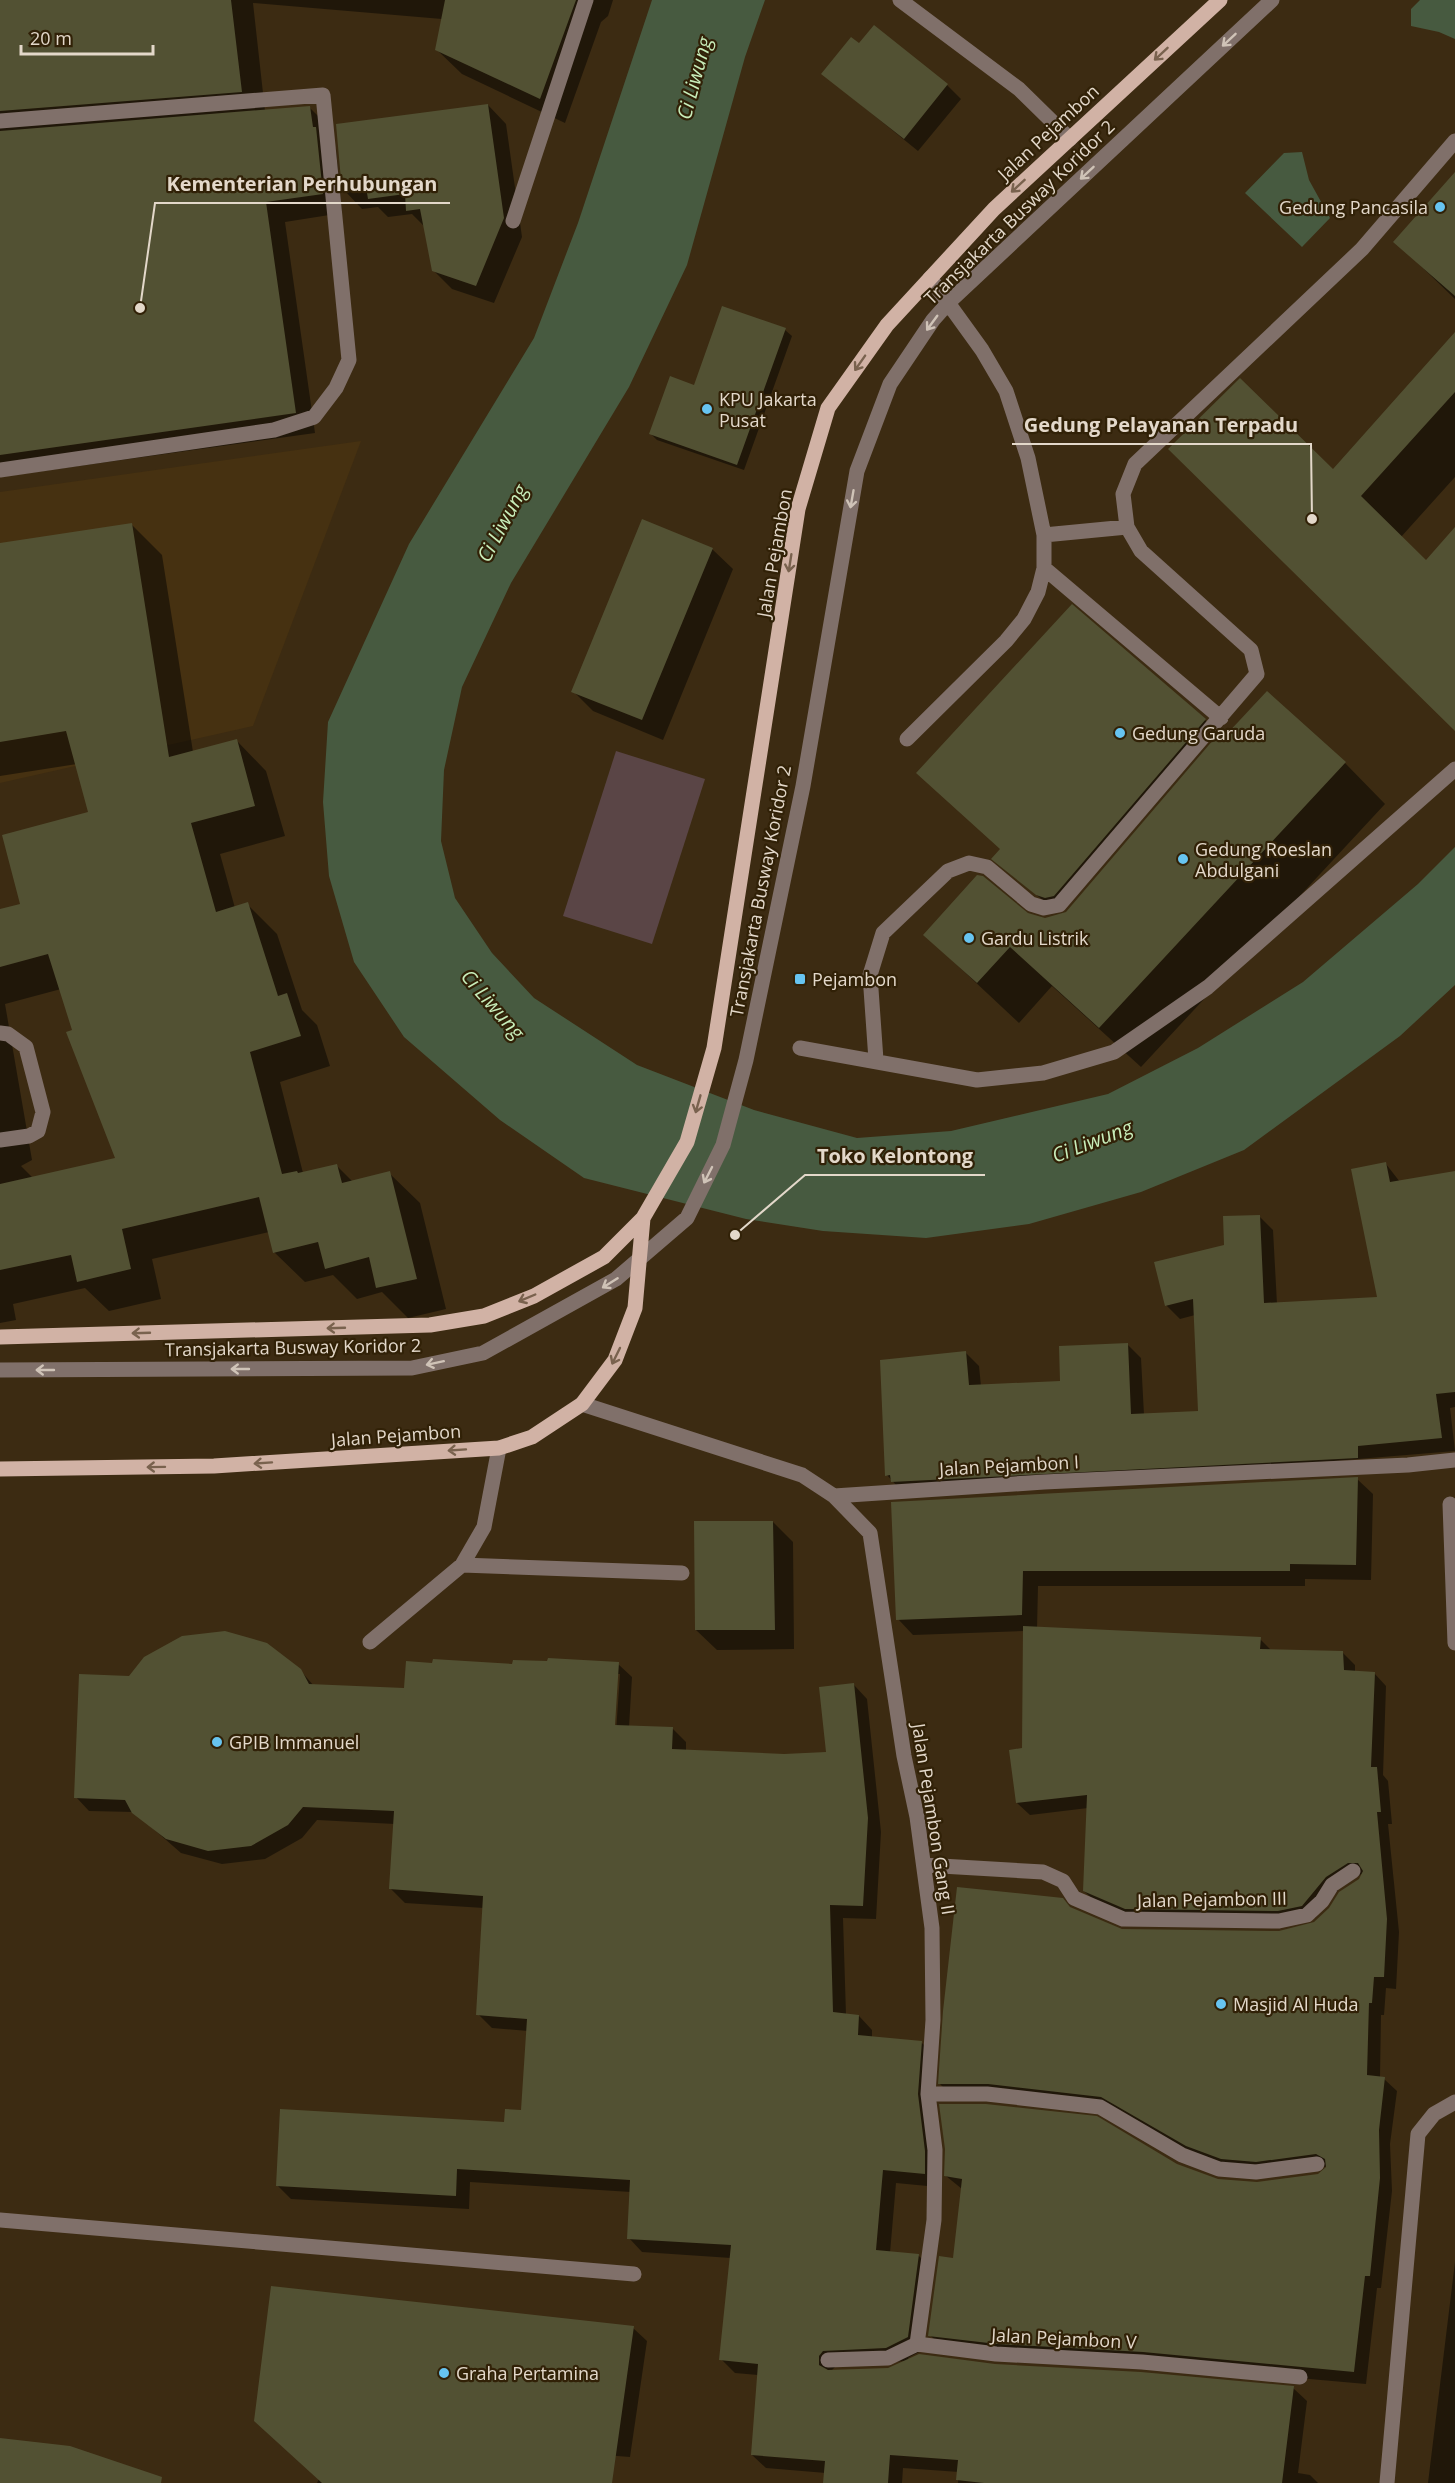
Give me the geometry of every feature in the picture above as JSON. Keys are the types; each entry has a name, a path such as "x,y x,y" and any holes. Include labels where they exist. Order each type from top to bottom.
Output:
{"main road":[{"name":"Jalan Pejambon","path":"0,1337 430,1325 484,1316 534,1296 604,1257 645,1214 687,1142 714,1048 798,509 828,408 887,325 994,209 1220,0"},
{"name":"Jalan Pejambon","path":"0,1468 214,1466 499,1448 532,1437 582,1404 615,1360 635,1308 645,1214"}],"street":[{"path":"513,221 586,0"},
{"path":"900,0 1018,89 1070,138"},
{"name":"Transjakarta Busway Koridor 2","path":"0,1370 412,1368 483,1353 616,1279 687,1218 723,1145 746,1060 803,786 857,471 890,384 933,320 949,302 1272,0"},
{"path":"0,121 323,94 349,360 336,388 314,417 274,430 0,470"},
{"path":"876,1060 870,975 883,933 948,871 969,863 987,867 1031,904 1044,909 1059,905 1257,674 1251,650 1141,551 1127,527 1123,494 1135,464 1362,249 1455,141"},
{"path":"907,739 1024,619 1038,592 1044,568 1044,535 1028,459 1006,391 982,350 930,278"},
{"path":"1044,535 1127,527"},
{"path":"1044,568 1221,718"},
{"path":"800,1048 977,1080 1043,1073 1114,1052 1208,987 1455,769"},
{"path":"0,1033 8,1034 26,1047 44,1112 38,1131 29,1136 0,1140"},
{"path":"582,1404 802,1475 834,1496"},
{"path":"370,1642 462,1565 484,1527 499,1448"},
{"name":"Jalan Pejambon I","path":"834,1496 1044,1482 1408,1465 1455,1460"},
{"name":"Jalan Pejambon Gang II","path":"834,1496 870,1533 902,1745 924,1865 932,1928 933,2020 928,2094 935,2150 934,2220 917,2344"},
{"path":"1450,1504 1453,1524 1455,1643"},
{"path":"462,1565 682,1573"},
{"name":"Jalan Pejambon III","path":"924,1865 1043,1872 1062,1881 1074,1898 1123,1919 1279,1922 1307,1916 1322,1901 1332,1885 1353,1871"},
{"path":"928,2094 987,2094 1100,2106 1182,2155 1219,2169 1256,2172 1317,2164"},
{"path":"1387,2483 1418,2134 1434,2114 1455,2103"},
{"path":"0,2220 634,2274"},
{"path":"828,2360 888,2358 917,2344"},
{"name":"Jalan Pejambon V","path":"917,2344 996,2354 1142,2362 1300,2377"}],"shaded area":[{"path":"361,441 253,726 0,783 0,492"},
{"path":"616,751 705,779 652,944 563,916"}],"water":[{"name":"Ci Liwung","path":"652,0 765,0 745,57 687,265 629,387 511,583 462,687 444,770 441,841 455,898 492,953 534,998 637,1065 754,1110 857,1138 951,1131 1108,1094 1198,1048 1303,982 1418,884 1455,847 1455,985 1400,1036 1244,1150 1141,1192 1029,1224 926,1238 823,1231 746,1219 584,1178 500,1120 404,1037 354,962 329,876 323,802 328,722 409,544 534,338 578,223"},
{"path":"1420,0 1455,0 1455,39 1439,32 1411,26 1411,9"},
{"path":"1302,152 1309,180 1330,218 1302,247 1245,193 1284,153"}],"building":[{"path":"0,0 231,0 242,92 0,111"},
{"path":"445,0 576,0 540,99 435,50"},
{"path":"874,25 948,84 904,139 821,74 851,37 859,43"},
{"path":"488,104 504,218 476,286 432,271 420,209 406,211 405,194 368,199 366,187 342,191 336,124"},
{"path":"310,106 313,127 316,127 323,194 266,202 296,413 0,455 0,131"},
{"name":"Gedung Pancasila","path":"1455,172 1455,296 1393,242"},
{"name":"KPU Jakarta Pusat","path":"722,306 786,328 737,465 649,434 670,376 694,385"},
{"path":"1455,332 1455,392 1361,496 1426,560 1455,527 1455,731 1168,449 1240,378 1333,469"},
{"path":"642,519 713,548 642,720 571,692"},
{"path":"132,523 169,757 237,739 255,806 191,823 216,912 248,902 278,996 287,993 301,1036 250,1052 282,1174 297,1171 298,1173 337,1164 342,1183 390,1171 417,1279 376,1288 369,1257 325,1269 318,1242 273,1253 259,1197 122,1229 131,1269 77,1282 71,1255 0,1270 0,1184 115,1158 66,1032 72,1030 48,954 0,967 0,909 20,904 2,835 88,812 66,731 0,742 0,543"},
{"name":"Gedung Garuda","path":"1072,604 1206,719 1054,896 1045,898 1036,895 991,859 1000,849 916,773"},
{"name":"Gedung Roeslan Abdulgani","path":"1267,691 1346,762 1099,1028 1010,947 977,983 923,935 977,875 983,876 1028,913 1045,918 1066,912 1220,732 1225,736"},
{"path":"1386,1162 1390,1182 1455,1171 1455,1392 1436,1394 1442,1438 1358,1446 1358,1458 891,1482 890,1475 885,1476 880,1360 966,1351 969,1385 1060,1381 1059,1346 1128,1343 1131,1414 1198,1411 1193,1299 1165,1306 1154,1262 1224,1245 1223,1216 1260,1215 1264,1303 1377,1297 1351,1169"},
{"path":"1358,1477 1356,1565 1290,1564 1290,1571 1023,1571 1022,1615 896,1620 891,1502"},
{"path":"694,1521 773,1521 775,1630 695,1630"},
{"path":"1023,1626 1261,1637 1260,1649 1343,1651 1344,1670 1375,1672 1371,1767 1377,1767 1381,1812 1377,1812 1387,1919 1384,1977 1374,1977 1372,2003 1369,2003 1367,2075 1385,2077 1379,2130 1380,2178 1370,2276 1365,2276 1354,2372 1143,2352 997,2344 928,2336 939,2256 953,2258 962,2179 944,2176 945,2149 939,2104 986,2104 1097,2116 1177,2164 1218,2179 1257,2182 1318,2174 1326,2167 1325,2159 1316,2154 1256,2162 1221,2159 1186,2146 1101,2097 988,2084 938,2084 943,2011 957,1887 1063,1898 1070,1907 1122,1929 1279,1931 1314,1922 1329,1908 1339,1892 1359,1879 1363,1871 1358,1863 1348,1863 1326,1877 1302,1906 1278,1911 1125,1909 1083,1891 1087,1795 1016,1803 1009,1750 1022,1748"},
{"path":"225,1631 267,1643 301,1669 309,1684 404,1688 406,1661 432,1663 433,1659 512,1664 513,1660 547,1661 548,1658 619,1662 615,1725 673,1727 672,1749 784,1754 826,1752 819,1687 854,1683 868,1818 863,1906 830,1905 833,2012 859,2015 858,2035 922,2041 918,2094 925,2151 925,2174 883,2170 876,2250 919,2254 908,2337 886,2348 823,2351 819,2356 819,2365 828,2370 888,2368 919,2354 995,2364 1141,2372 1294,2386 1282,2483 984,2483 956,2480 958,2460 890,2455 888,2483 823,2483 825,2461 751,2455 758,2364 719,2360 731,2245 627,2239 630,2180 457,2169 456,2196 276,2186 280,2109 504,2122 505,2109 521,2110 527,2019 476,2015 483,1896 389,1889 394,1811 303,1807 288,1825 251,1846 208,1851 166,1839 132,1813 125,1800 74,1798 79,1674 129,1676 144,1657 182,1636"},
{"name":"Graha Pertamina","path":"271,2286 634,2326 612,2483 322,2483 254,2421"},
{"path":"0,2438 70,2446 162,2477 161,2483 0,2483"}],"place":[{"name":"Gedung Pancasila","path":"1440,207"},
{"name":"Kementerian Perhubungan","path":"140,308"},
{"name":"KPU Jakarta Pusat","path":"707,409"},
{"name":"Gedung Pelayanan Terpadu","path":"1312,519"},
{"name":"Gedung Garuda","path":"1120,733"},
{"name":"Gedung Roeslan Abdulgani","path":"1183,859"},
{"name":"Gardu Listrik","path":"969,938"},
{"name":"Pejambon","path":"800,979"},
{"name":"Toko Kelontong","path":"735,1235"},
{"name":"GPIB Immanuel","path":"217,1742"},
{"name":"Masjid Al Huda","path":"1221,2004"},
{"name":"Graha Pertamina","path":"444,2373"}]}
